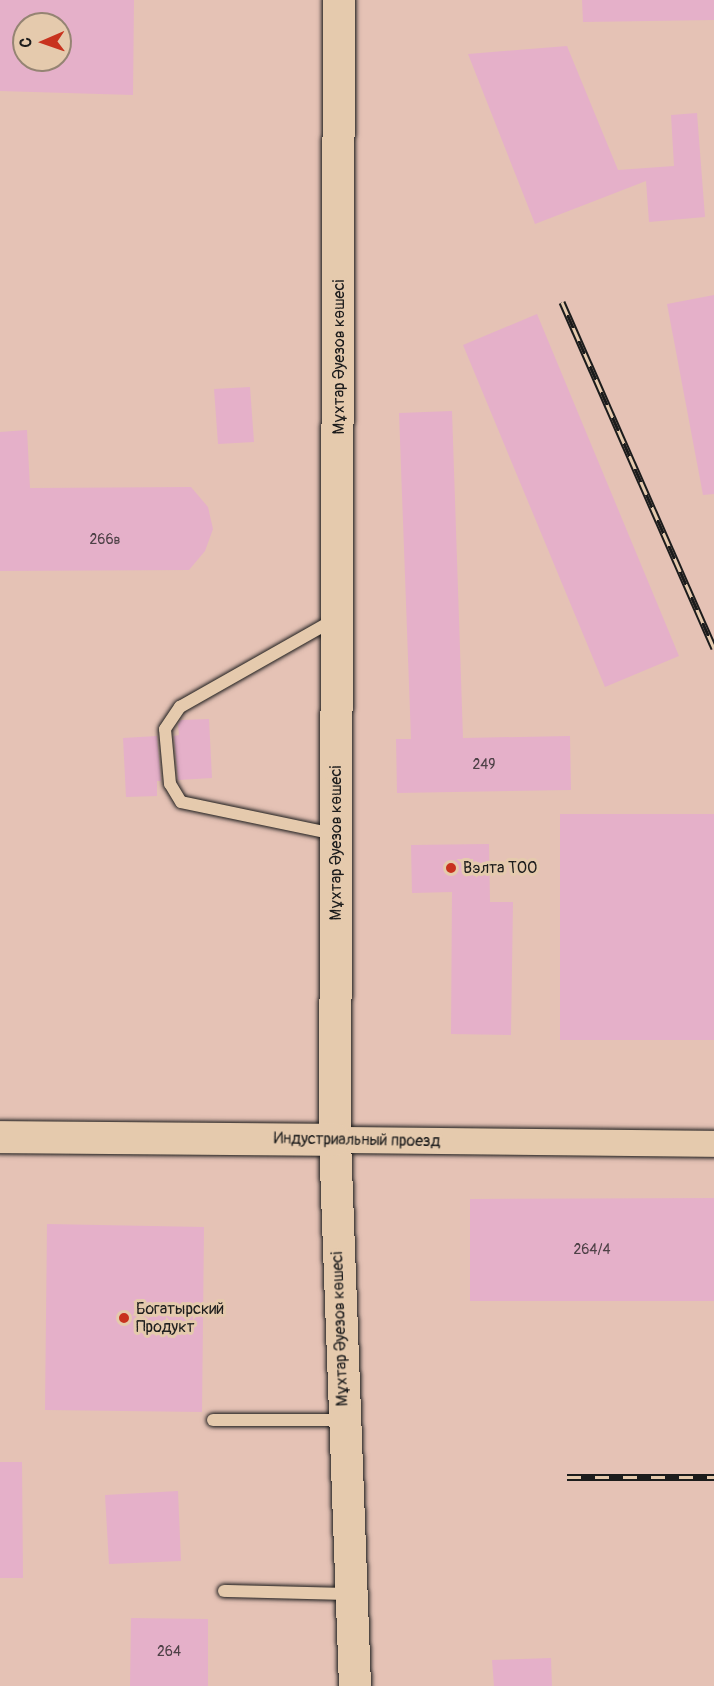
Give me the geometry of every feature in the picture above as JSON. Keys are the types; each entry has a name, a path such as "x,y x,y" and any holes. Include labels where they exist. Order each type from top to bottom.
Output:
{"street":[{"name":"Мұхтар Әуезов көшесі","path":"339,0 335,1140 343,1420 355,1686"},
{"name":"Индустриальный проезд","path":"0,1137 714,1144"}],"lane":[{"path":"336,835 181,802 170,784 165,729 180,707 338,618"},
{"path":"213,1420 343,1420"},
{"path":"224,1591 351,1594"}],"building":[{"path":"0,0 134,0 133,95 0,91"},
{"path":"582,0 714,0 714,20 583,22"},
{"path":"567,46 618,170 674,166 671,115 697,113 705,217 649,222 646,181 535,224 468,54"},
{"path":"714,295 714,494 703,495 667,304"},
{"path":"537,314 679,656 605,687 463,345"},
{"path":"250,387 254,442 218,444 214,389"},
{"path":"452,411 463,738 570,736 571,790 397,793 396,739 411,739 399,413"},
{"path":"27,430 30,488 191,487 208,507 213,529 205,551 189,570 0,571 0,432"},
{"path":"209,719 212,778 178,780 174,736 179,735 178,724 181,720"},
{"path":"157,736 161,781 157,781 157,796 126,797 123,738"},
{"path":"560,814 714,814 714,1040 560,1040"},
{"path":"489,844 490,902 513,902 511,1035 451,1034 452,892 412,893 411,845"},
{"path":"714,1198 714,1301 470,1301 470,1199"},
{"name":"Богатырский Продукт","path":"47,1224 204,1227 202,1412 45,1410"},
{"path":"0,1462 22,1462 23,1578 0,1578"},
{"path":"178,1491 181,1561 109,1564 105,1495"},
{"path":"131,1618 208,1619 208,1686 130,1686"},
{"path":"551,1658 552,1686 494,1686 492,1660"}],"railway":[{"path":"562,302 714,648"},
{"path":"567,1477 714,1477"}],"place":[{"name":"Вэлта ТОО","path":"451,868"},
{"name":"Богатырский Продукт","path":"124,1318"}]}
